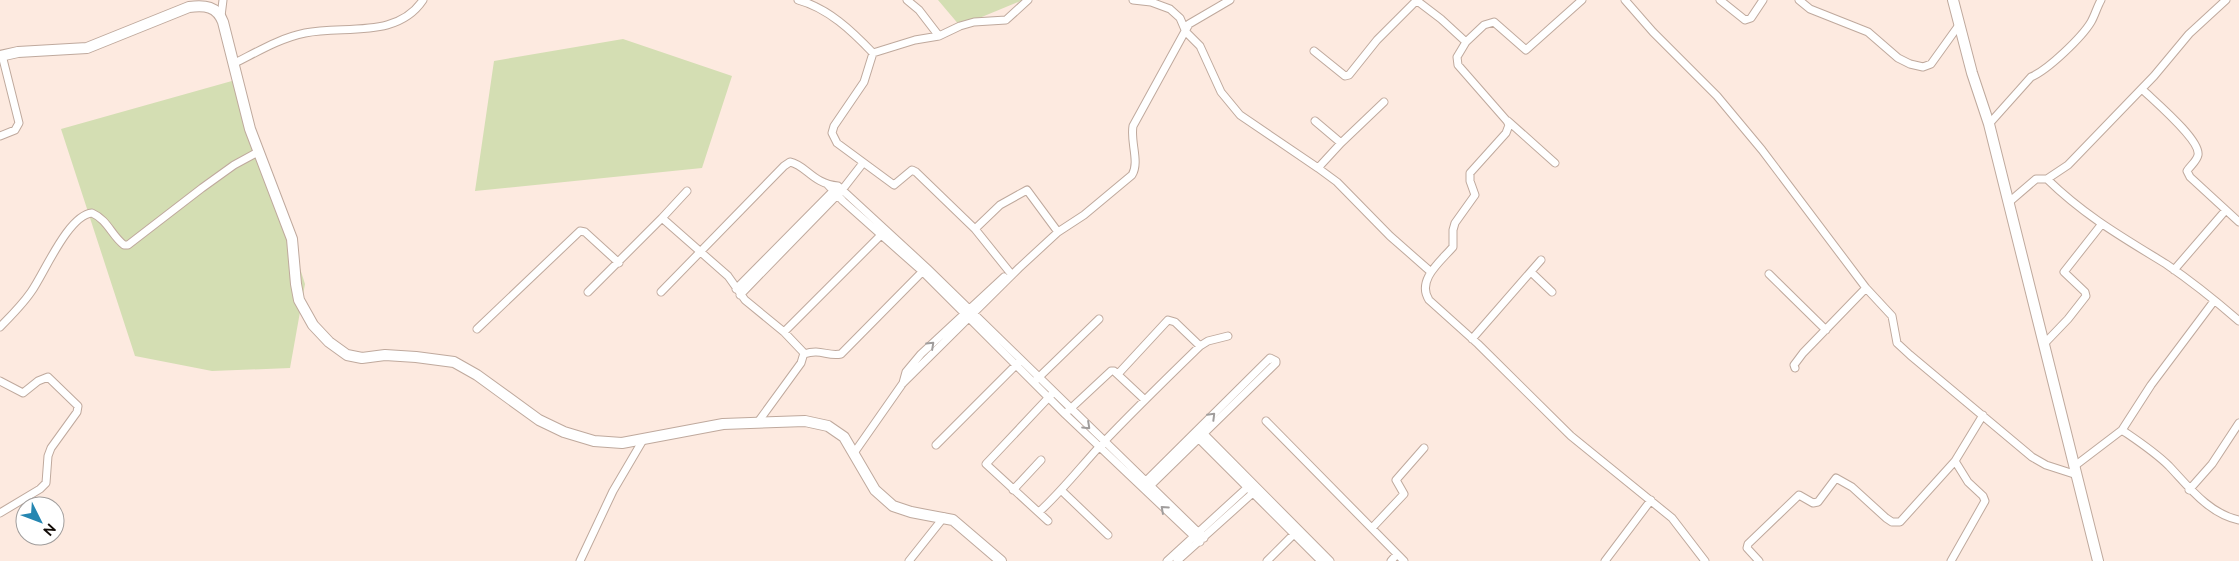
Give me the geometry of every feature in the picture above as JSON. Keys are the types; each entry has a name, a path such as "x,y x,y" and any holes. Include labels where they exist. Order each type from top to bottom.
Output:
{"main road":[{"path":"1955,1 1959,25 1988,124 2076,470 2086,520 2098,561"},
{"path":"1,56 18,52 87,48 173,12 202,3 209,6 221,16 235,63 250,129 292,238 296,284 300,300 313,325 329,342 347,355 362,358 385,356 426,357 454,362 476,375 538,420 564,432 594,441 622,443 723,424 805,421 828,426 844,437 875,490 893,506 911,512 953,520 1001,561"}],"street":[{"path":"221,16 224,0"},
{"path":"235,63 279,41 305,33 369,28 402,20 410,15 423,0"},
{"path":"798,0 814,2 846,27 873,53"},
{"path":"907,0 919,10 939,36"},
{"path":"873,53 915,40 939,36 974,22 1006,20 1028,0"},
{"path":"1133,0 1152,2 1170,9 1180,18 1186,32 1200,46 1221,92 1240,115 1337,182 1383,229 1431,272"},
{"path":"854,453 902,383 969,314 1058,232 1084,215 1132,175 1136,169 1131,138 1133,126 1191,22 1230,0"},
{"path":"1314,51 1345,76 1349,75 1377,40 1416,0 1441,19 1466,42"},
{"path":"1555,163 1508,121 1458,65 1457,57 1466,42 1484,25 1494,22 1526,50 1582,0"},
{"path":"1625,0 1659,38 1717,96 1762,150 1866,288 1892,316 1898,343 2032,457 2046,465 2076,470 2122,430 2151,385 2214,301"},
{"path":"1720,0 1745,20 1751,18 1763,0"},
{"path":"1799,0 1810,9 1868,32 1898,58 1910,64 1923,66 1931,64 1959,25"},
{"path":"1988,124 2031,77 2051,64 2082,34 2090,24 2101,0"},
{"path":"2008,203 2036,179 2047,179 2068,165 2142,89 2189,34 2226,0"},
{"path":"873,53 864,82 838,118 832,133 837,143 894,186 912,170 916,172 975,229 1012,275"},
{"path":"0,136 15,130 19,123 1,56"},
{"path":"2142,89 2193,141 2198,153 2187,171 2239,222"},
{"path":"1318,168 1384,102"},
{"path":"1315,121 1341,143"},
{"path":"1508,121 1509,127 1506,133 1470,173 1470,181 1475,195 1455,223 1453,247 1431,272 1425,285 1425,294 1429,300 1472,339 1571,436 1609,469 1672,518 1705,561"},
{"path":"0,327 21,307 63,237 84,216 92,213 102,217 117,238 124,245 128,245 234,165 258,152"},
{"path":"661,292 790,162 795,163 812,177 836,189 925,270 1067,412 1102,445 1148,483 1199,538"},
{"path":"738,292 836,189 850,179 864,164"},
{"path":"2047,179 2068,200 2102,225 2174,270 2239,321"},
{"path":"975,229 1000,205 1027,190 1058,232"},
{"path":"588,292 619,263 687,191"},
{"path":"2174,270 2226,211"},
{"path":"662,218 728,276 738,292 784,332 804,354"},
{"path":"2044,344 2068,319 2086,296 2085,292 2064,272 2102,225"},
{"path":"477,330 580,231 585,232 619,263"},
{"path":"784,332 883,232"},
{"path":"1472,339 1541,260"},
{"path":"804,354 814,351 835,356 841,354 925,270"},
{"path":"1531,272 1552,292"},
{"path":"1769,274 1826,330"},
{"path":"1795,368 1794,365 1803,354 1866,288"},
{"path":"1036,380 1100,319"},
{"path":"1118,374 1168,320 1175,322 1200,346"},
{"path":"1039,512 1062,491 1102,445 1200,346 1208,341 1228,336"},
{"path":"758,422 801,363 804,354"},
{"path":"1142,489 1276,361 1270,358 1199,434"},
{"path":"936,445 1018,363"},
{"path":"1067,412 1111,371 1118,374 1145,400"},
{"path":"0,381 23,393 38,381 48,377 78,406 77,412 51,448 48,456 46,484 0,513"},
{"path":"1048,521 986,464 1051,395"},
{"path":"1759,561 1747,548 1748,544 1798,495 1816,504 1836,478 1852,487 1886,518 1898,522 1955,460 1983,415"},
{"path":"1266,421 1404,561"},
{"path":"2189,490 2212,464 2239,422"},
{"path":"2122,430 2169,466 2189,490 2228,518 2239,520"},
{"path":"1199,434 1330,561"},
{"path":"580,561 613,491 643,440"},
{"path":"1102,445 1142,489 1199,538"},
{"path":"1372,528 1404,494 1396,480 1424,448"},
{"path":"1013,490 1041,460"},
{"path":"1951,561 1985,501 1983,496 1968,482 1955,460"},
{"path":"1253,488 1321,561"},
{"path":"1177,561 1253,488"},
{"path":"1062,491 1108,535"},
{"path":"1605,561 1651,500"},
{"path":"909,561 944,517"},
{"path":"1267,561 1294,534"},
{"path":"1168,561 1199,538"},
{"path":"1391,561 1397,554"}],"green space":[{"path":"938,0 1023,0 960,26"},
{"path":"623,39 732,76 702,168 475,191 494,61"},
{"path":"239,79 305,284 290,368 212,371 135,356 61,129"}]}
